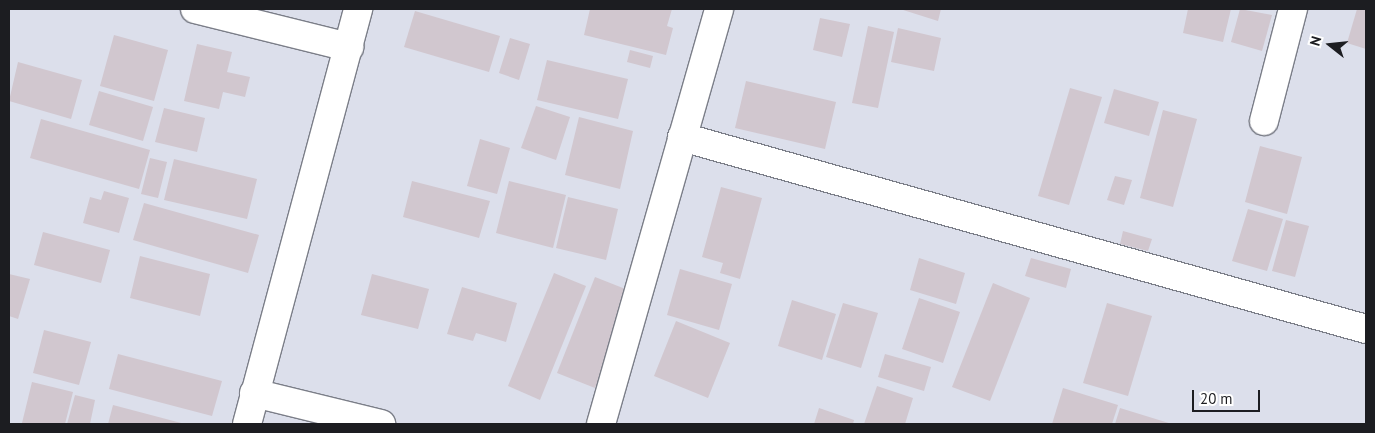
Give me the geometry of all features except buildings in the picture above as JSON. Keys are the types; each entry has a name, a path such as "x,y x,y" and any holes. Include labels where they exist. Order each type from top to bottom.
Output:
{"street":[{"path":"195,9 348,47"},
{"path":"247,424 358,9"},
{"path":"601,424 644,284 682,137 719,9"},
{"path":"1264,122 1292,9"},
{"path":"682,137 1366,329"},
{"path":"254,393 381,424"}]}
